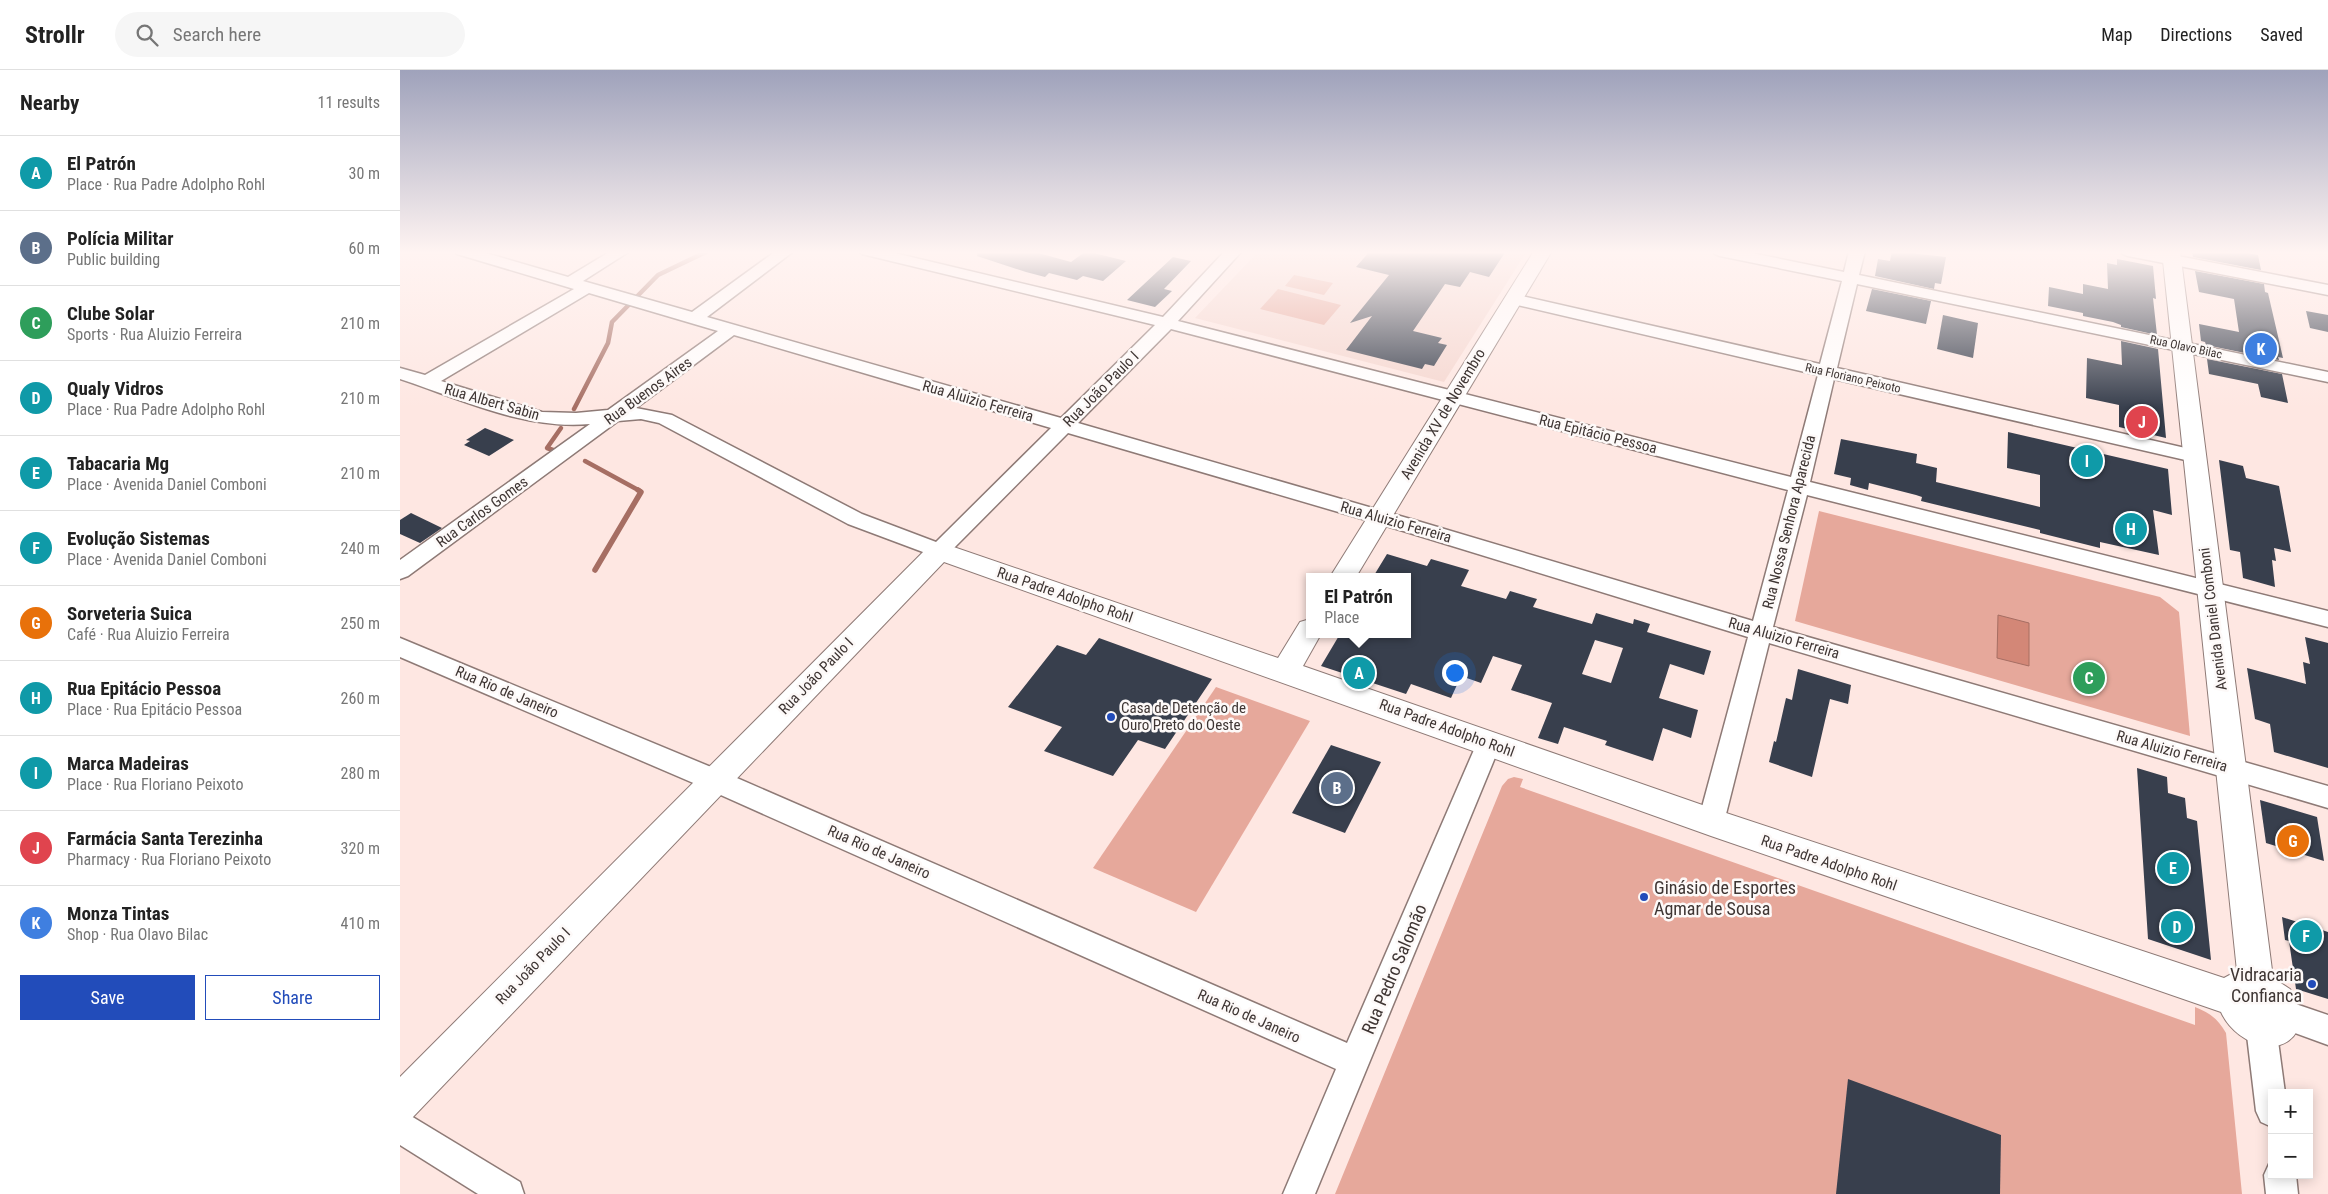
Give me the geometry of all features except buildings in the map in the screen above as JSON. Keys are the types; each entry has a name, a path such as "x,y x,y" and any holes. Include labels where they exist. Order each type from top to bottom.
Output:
{"street":[{"path":"426,382 560,303"},
{"name":"Rua Aluizio Ferreira","path":"644,303 1380,517 1761,632 2328,797"},
{"path":"693,319 714,303"},
{"name":"Rua Epitácio Pessoa","path":"1086,303 1799,486 2209,587 2328,619"},
{"name":"Rua João Paulo I","path":"400,1104 714,780 1185,303"},
{"name":"Avenida XV de Novembro","path":"1345,573 1510,303"},
{"name":"Rua Floriano Peixoto","path":"1532,303 2194,456"},
{"name":"Rua Nossa Senhora Aparecida","path":"1711,822 1845,303"},
{"name":"Rua Olavo Bilac","path":"1975,303 2328,376"},
{"name":"Avenida Daniel Comboni","path":"2176,303 2230,768 2245,994"},
{"name":"Rua Buenos Aires","path":"563,452 732,329"},
{"name":"Rua Albert Sabin","path":"400,373 542,418 576,419 617,414"},
{"name":"Rua Padre Adolpho Rohl","path":"617,414 641,413 664,419 855,518 939,551 1711,822 2245,994"},
{"name":"Rua Carlos Gomes","path":"400,571 563,452"},
{"path":"1285,671 1306,636"},
{"name":"Rua Rio de Janeiro","path":"400,647 714,780 1355,1062"},
{"name":"Rua Pedro Salomão","path":"1299,1194 1489,744"},
{"path":"2245,994 2271,996 2272,1089"},
{"path":"2272,1021 2328,1030"},
{"path":"400,1127 508,1194"},
{"path":"2280,1179 2282,1194"}],"shaded area":[{"path":"1209,303 1494,303 1444,382 1195,318"},
{"path":"1265,303 1341,305 1324,325 1260,309"},
{"path":"1819,511 2160,597 2179,612 2190,736 1795,621"},
{"path":"1998,615 2029,623 2029,666 1997,658"},
{"path":"1216,687 1310,721 1196,912 1093,868"},
{"name":"Ginásio de Esportes Agmar de Sousa","path":"1514,777 1523,779 1520,787 2195,1025 2195,1007 2205,1012 2217,1020 2226,1033 2242,1194 1335,1194 1502,786 1508,779"}],"waterway":[{"path":"574,409 608,343 612,322 630,303"},
{"path":"553,450 547,448 561,428"},
{"path":"585,461 640,491"},
{"path":"595,570 641,492 638,490"}],"place":[{"name":"Monza Tintas","path":"2261,349"},
{"name":"Farmácia Santa Terezinha","path":"2142,422"},
{"name":"Marca Madeiras","path":"2087,461"},
{"name":"Rua Epitácio Pessoa","path":"2131,529"},
{"name":"El Patrón","path":"1359,673"},
{"name":"Clube Solar","path":"2089,678"},
{"name":"Casa de Detenção de Ouro Preto do Oeste","path":"1111,717"},
{"name":"Polícia Militar","path":"1337,788"},
{"name":"Sorveteria Suica","path":"2293,841"},
{"name":"Tabacaria Mg","path":"2173,868"},
{"name":"Ginásio de Esportes Agmar de Sousa","path":"1644,897"},
{"name":"Qualy Vidros","path":"2177,927"},
{"name":"Evolução Sistemas","path":"2306,936"},
{"name":"Vidracaria Confianca","path":"2312,984"}]}
